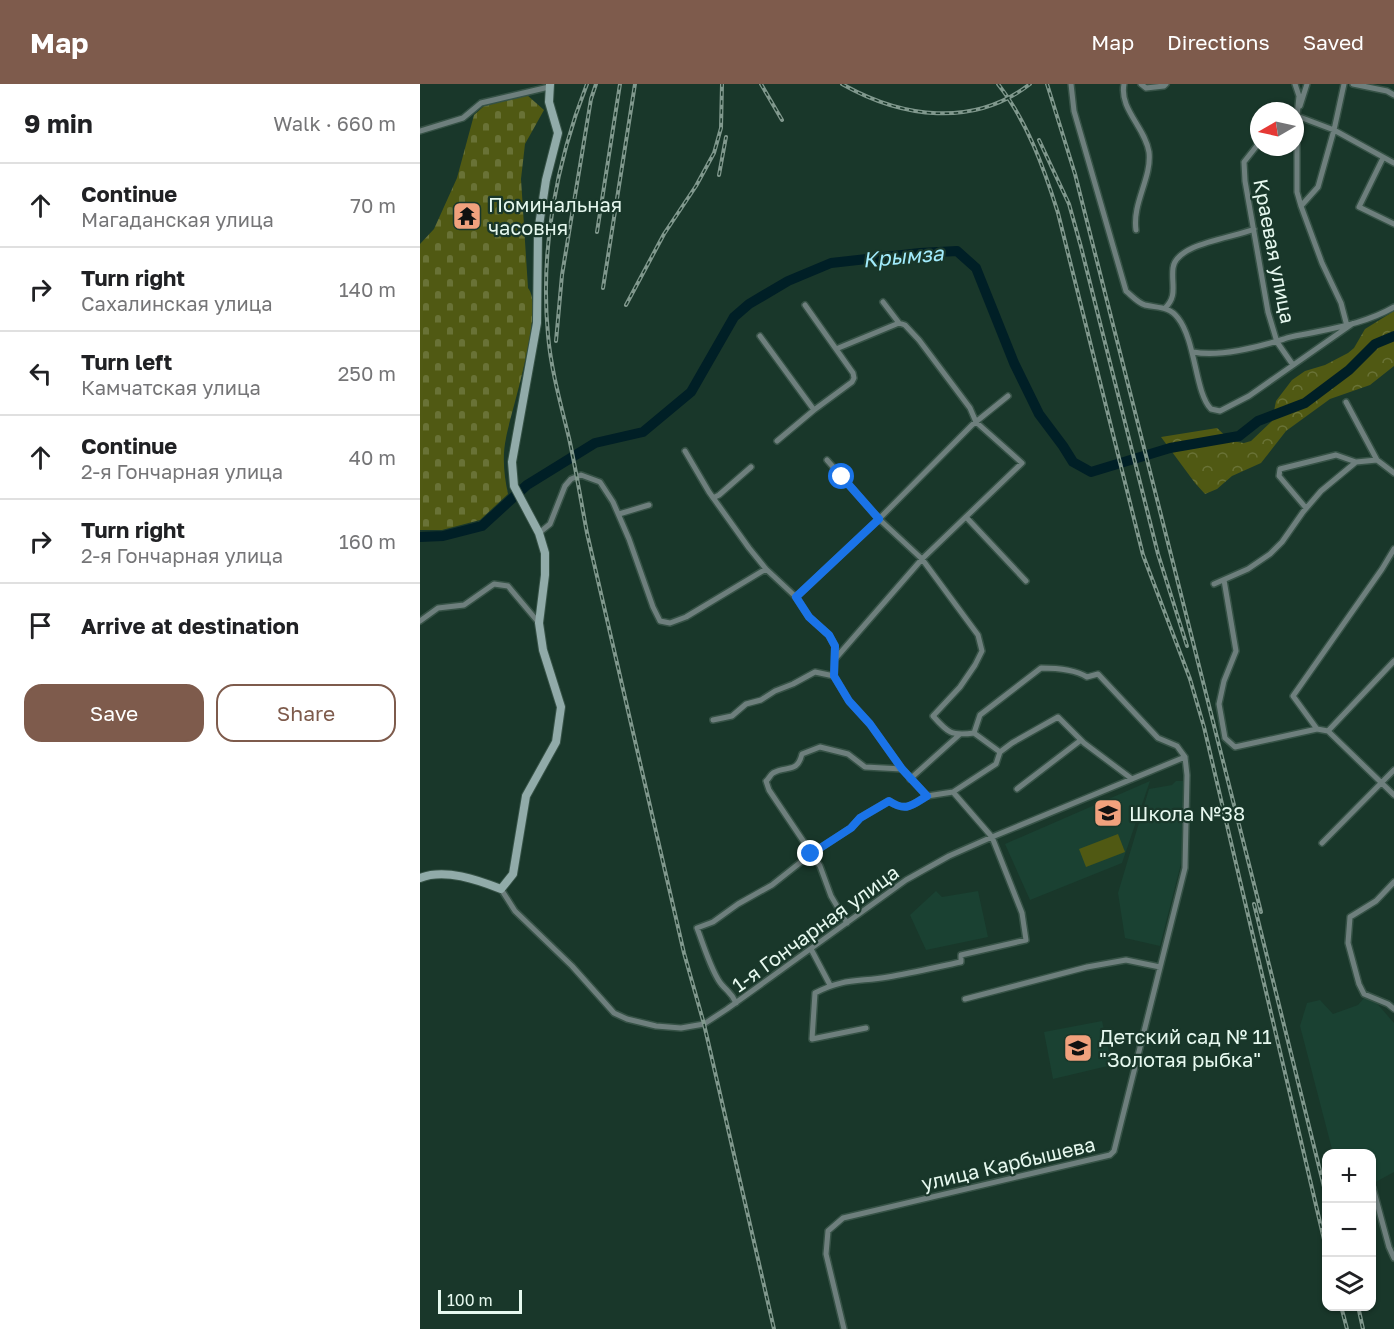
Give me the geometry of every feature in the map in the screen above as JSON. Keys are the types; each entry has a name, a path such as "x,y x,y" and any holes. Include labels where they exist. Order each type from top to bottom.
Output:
{"street":[{"path":"1071,84 1074,111 1126,291 1143,305 1165,308 1179,318 1193,351 1207,405 1215,411 1227,409 1350,325"},
{"path":"1124,84 1122,93 1125,104 1141,129 1149,153 1134,219 1136,230"},
{"path":"1141,84 1146,88 1166,84"},
{"path":"1295,84 1299,96 1298,102"},
{"path":"1301,102 1306,84"},
{"path":"1301,206 1318,187 1344,84"},
{"path":"1353,84 1387,91 1394,95"},
{"path":"1387,91 1390,84"},
{"path":"420,131 463,118 481,103 550,86 549,102 558,133 546,180 538,232 537,323 512,462 514,486 539,533 545,553 545,575 539,623 543,650 561,707 556,742 526,796 513,874 501,889 481,881 452,876 436,874 420,878"},
{"path":"1304,120 1334,130 1394,163"},
{"name":"Краевая улица","path":"1250,154 1244,162 1268,312 1277,342 1293,365"},
{"path":"1297,156 1297,192 1301,206 1322,263 1350,325"},
{"path":"1383,158 1359,207 1394,224"},
{"path":"1165,308 1173,298 1173,267 1181,255 1205,242 1226,239 1254,229"},
{"path":"883,302 899,324"},
{"path":"777,441 852,382 854,378 805,305"},
{"path":"1193,351 1225,351 1277,342 1350,325 1394,307"},
{"path":"834,660 922,559 1022,463 976,422 970,408 905,325 899,324 836,349"},
{"path":"760,336 814,410"},
{"path":"796,597 879,519 976,422 1008,396"},
{"path":"1346,402 1377,460 1394,473"},
{"path":"685,451 713,498 766,569 796,597 809,617 829,635 835,646 834,676 849,701 870,724 902,769 927,796"},
{"path":"1306,508 1279,476 1281,470 1336,455 1356,462 1377,460"},
{"path":"827,459 879,519 922,559 978,635 982,651 975,664 960,687 933,716 948,732 959,735 975,733 1000,752"},
{"path":"1214,584 1248,569 1269,554 1282,542 1321,491 1356,462"},
{"path":"713,498 751,467"},
{"path":"539,533 550,524 565,486 571,479 581,475 600,482 614,501 653,607 660,621 670,623 686,617 766,569"},
{"path":"619,514 649,505"},
{"path":"966,517 1026,581"},
{"path":"1317,729 1293,696 1394,549"},
{"path":"1224,580 1236,651 1224,681 1219,704 1225,738 1235,747 1317,729 1328,731 1394,795"},
{"path":"420,621 438,608 464,605 494,584 508,586 539,623"},
{"path":"1328,731 1394,661"},
{"path":"975,733 980,715 1041,668 1056,668 1080,672 1088,677 1098,674 1158,738 1177,746 1185,757"},
{"path":"713,720 732,716 746,704 761,700 815,672 834,676"},
{"path":"736,1003 732,992 722,985 697,928 713,922 738,904 772,885 811,854 851,828 860,818 889,801 898,807 905,808 927,796 953,792 996,764 1000,752 1058,717 1081,740 1132,779"},
{"path":"910,778 959,735"},
{"path":"1017,789 1081,740"},
{"path":"847,923 831,896 820,866 769,790 766,781 773,773 794,768 800,762 802,754 820,747 848,753 865,767 902,769"},
{"name":"1-я Гончарная улица","path":"501,889 515,911 572,966 614,1013 627,1019 656,1026 692,1027 704,1024 736,1003 906,880 992,837 1185,757"},
{"name":"улица Карбышева","path":"844,1329 826,1254 828,1231 843,1218 1110,1155 1114,1151 1185,868 1187,775 1185,757"},
{"path":"1322,843 1394,770"},
{"path":"866,1028 812,1039 815,993 830,985 862,978 886,978 961,962 961,955 1026,940 1022,914 992,837 953,792"},
{"path":"1394,882 1376,901 1350,917 1348,943 1364,994 1389,1004 1394,1009"},
{"path":"811,949 830,985"},
{"path":"965,999 1087,967 1126,960 1160,967"},
{"path":"1376,1196 1394,1258"}],"shaded area":[{"name":"Школа №38","path":"1150,781 1122,863 1030,900 1005,844"},
{"path":"1176,781 1184,781 1184,852 1160,946 1125,938 1118,893 1149,789 1172,785"},
{"path":"936,891 942,897 978,891 988,937 926,950 910,915"},
{"path":"1365,997 1374,1000 1394,1023 1394,1172 1376,1182 1376,1149 1332,1149 1300,1026 1307,1003 1320,1000 1333,1014 1358,1005"},
{"name":"Детский сад № 11 \"Золотая рыбка\"","path":"1102,1021 1112,1065 1053,1079 1044,1032"}],"green space":[{"path":"527,95 544,110 525,144 521,179 532,316 530,337 504,452 508,494 480,520 442,530 420,530 420,244 434,229 457,178 474,115 484,106"},
{"path":"1394,311 1394,366 1370,385 1330,399 1286,431 1261,463 1232,476 1217,489 1205,494 1161,437 1217,428 1231,441 1244,443 1251,441 1272,421 1276,401 1292,380 1305,371 1325,365 1348,353 1354,348 1365,329"},
{"path":"1118,834 1125,852 1086,867 1079,849"}],"waterway":[{"name":"Крымза","path":"420,537 443,536 482,526 527,485 595,443 643,432 691,392 734,317 749,304 788,281 831,263 957,251 976,268 1014,363 1039,414 1073,462 1091,472 1170,448 1239,436 1258,421 1305,403 1349,370 1375,344 1394,336"}],"railway":[{"path":"587,84 567,145 553,207 546,271 549,348 572,450 587,533 774,1329"},
{"path":"556,341 562,275 591,99 596,84"},
{"path":"597,232 620,84"},
{"path":"603,288 635,84"},
{"path":"626,305 664,234 696,186 714,153 721,128 722,84"},
{"path":"761,84 782,120"},
{"path":"842,84 889,105 913,111 937,113 961,112 985,107 1008,98 1030,84"},
{"path":"998,84 1026,129 1053,196 1143,555 1190,679 1204,727 1322,1231"},
{"path":"1047,84 1075,174 1261,912"},
{"path":"719,175 726,137"},
{"path":"1039,140 1069,204 1158,554 1187,646"},
{"path":"1254,904 1322,1179"},
{"path":"1342,1311 1347,1329"},
{"path":"1359,1311 1363,1329"}],"place":[{"name":"Поминальная часовня","path":"467,216"},
{"name":"Школа №38","path":"1108,813"},
{"name":"Детский сад № 11 \"Золотая рыбка\"","path":"1078,1048"}],"route":[{"path":"811,854 851,828 860,818 889,801 898,807 905,808 927,796 902,769 870,724 849,701 834,676 835,646 829,635 809,617 796,597 879,519 842,477"}]}
